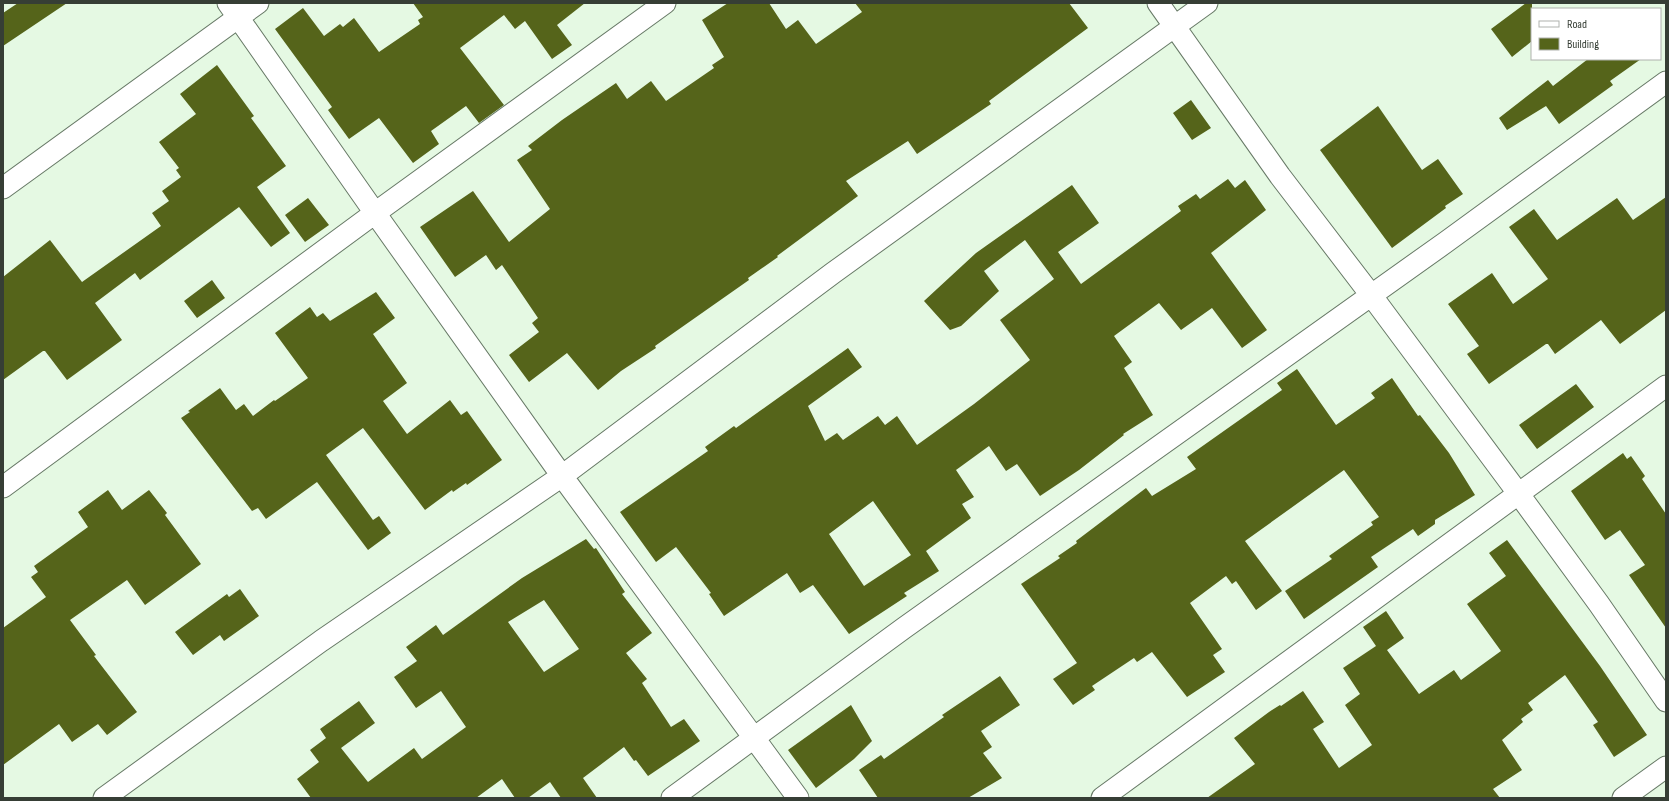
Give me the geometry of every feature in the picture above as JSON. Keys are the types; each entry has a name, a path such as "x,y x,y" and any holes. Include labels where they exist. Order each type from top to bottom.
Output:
{"street":[{"path":"3,188 233,10 258,3"},
{"path":"3,487 375,213 665,3"},
{"path":"1158,3 1280,176 1371,295 1518,493 1599,604 1666,701"},
{"path":"104,798 321,641 562,476 833,273 1207,3"},
{"path":"233,10 562,476 756,738 798,798"},
{"path":"672,798 756,738 795,707 904,628 1371,295 1666,82"},
{"path":"1102,798 1666,386"},
{"path":"1623,798 1666,767"}],"building":[{"path":"18,3 67,3 3,46 3,13"},
{"path":"413,3 585,3 557,25 572,45 552,59 525,21 515,29 504,15 460,48 504,105 479,123 466,106 431,131 439,144 413,163 379,118 349,139 328,110 332,107 275,29 303,8 324,36 340,24 343,27 354,18 379,52 420,24 418,20 423,17"},
{"path":"728,3 769,3 786,29 798,20 816,44 862,12 855,3 1069,3 1088,28 989,101 991,104 917,154 908,141 846,181 858,196 748,278 749,280 655,346 656,348 621,371 598,390 567,353 529,382 509,355 539,332 532,323 538,318 502,265 496,270 486,255 455,277 420,227 473,191 509,242 550,209 517,160 532,150 528,146 562,120 616,83 627,99 651,81 666,101 714,68 712,65 724,57 702,20"},
{"path":"1526,3 1532,3 1531,42 1512,57 1491,29"},
{"path":"1587,60 1640,60 1610,81 1613,85 1559,124 1546,106 1507,130 1499,118 1548,80 1553,86"},
{"path":"217,65 254,116 251,118 286,166 257,187 290,233 271,247 239,207 140,280 135,273 95,303 122,340 67,380 45,351 43,351 3,380 3,277 50,240 82,282 161,226 152,213 169,201 162,191 181,177 176,170 179,168 159,142 196,114 180,94"},
{"path":"1191,100 1211,128 1192,140 1173,113"},
{"path":"1378,106 1422,170 1438,159 1463,194 1445,206 1446,208 1392,248 1320,150"},
{"path":"1228,179 1235,188 1245,180 1266,210 1211,253 1267,330 1242,348 1212,308 1181,330 1159,303 1114,336 1132,362 1124,368 1153,415 1123,434 1124,435 1079,470 1040,496 1017,464 1006,471 989,446 956,470 974,497 962,504 971,518 926,551 939,571 904,593 907,596 849,634 813,585 800,593 787,573 724,616 709,594 711,593 676,547 656,562 620,512 708,451 705,447 734,426 736,428 848,348 862,367 808,406 825,441 837,433 843,440 878,416 885,425 897,416 917,445 974,404 1030,360 1000,320 1054,279 1025,240 984,271 999,291 961,326 950,330 924,301 976,253 1072,185 1099,223 1058,252 1081,284 1181,211 1178,206 1196,194 1200,199","holes":["873,501 911,555 864,586 829,534"]},
{"path":"1666,197 1666,310 1620,344 1601,320 1555,354 1548,344 1546,344 1489,384 1467,354 1479,346 1448,304 1492,273 1513,304 1548,279 1509,227 1534,209 1557,240 1617,198 1633,220"},
{"path":"308,198 329,225 305,242 285,215"},
{"path":"212,280 225,298 197,318 184,301"},
{"path":"376,292 395,318 373,334 407,383 383,401 407,434 450,400 461,415 467,411 502,460 467,485 466,483 453,492 452,490 425,510 363,428 326,455 373,520 379,516 391,533 368,550 317,482 266,519 258,508 252,511 181,418 190,412 188,411 220,388 236,410 244,404 253,416 274,400 275,401 308,378 275,333 310,307 317,317 323,313 330,321"},
{"path":"1297,369 1336,425 1375,398 1371,393 1392,378 1418,416 1420,415 1449,453 1475,495 1435,520 1435,524 1418,536 1413,529 1371,557 1378,567 1304,619 1285,591 1332,559 1329,556 1373,525 1371,522 1379,517 1344,470 1245,541 1282,591 1256,610 1236,581 1232,584 1226,576 1190,603 1222,649 1213,655 1225,672 1187,697 1152,652 1137,662 1134,658 1092,686 1095,690 1073,705 1053,679 1077,663 1021,584 1060,558 1058,556 1077,543 1076,541 1146,488 1152,496 1196,469 1187,457 1282,390 1277,383"},
{"path":"1576,384 1594,407 1537,449 1519,425"},
{"path":"1623,453 1627,459 1631,456 1645,476 1642,479 1666,514 1666,628 1629,575 1645,565 1620,530 1605,540 1571,491"},
{"path":"108,490 122,510 149,490 167,513 165,515 201,564 145,605 127,580 70,620 96,655 94,656 137,712 107,735 98,724 72,742 59,724 3,765 3,628 46,597 31,577 38,572 34,566 88,527 78,512"},
{"path":"586,539 594,549 596,548 625,592 622,594 652,633 626,653 647,679 642,683 671,727 684,719 700,741 648,776 636,760 634,761 624,747 583,778 597,798 561,798 550,782 528,798 515,798 502,779 476,798 311,798 297,779 319,762 310,750 326,738 320,729 359,701 375,723 341,748 368,782 414,748 422,759 466,727 441,691 416,708 394,677 417,661 406,647 436,625 443,635 522,578","holes":["544,600 579,649 544,672 508,622"]},
{"path":"1507,540 1600,666 1647,735 1614,757 1593,725 1598,722 1565,675 1528,703 1533,710 1521,719 1523,722 1502,740 1522,770 1493,789 1500,798 1207,798 1255,764 1234,738 1269,712 1280,705 1281,706 1303,691 1324,722 1313,729 1339,768 1372,745 1345,705 1360,694 1343,668 1376,646 1363,627 1386,611 1404,638 1387,650 1419,694 1454,670 1461,680 1501,651 1467,604 1506,576 1489,553"},
{"path":"240,589 259,616 224,641 220,635 193,655 175,632 227,594 229,597"},
{"path":"1000,676 1020,705 981,731 992,747 983,753 1002,778 968,798 878,798 859,770 881,755 884,759 944,717 942,715"},
{"path":"851,705 872,741 854,759 816,788 788,750"}]}
